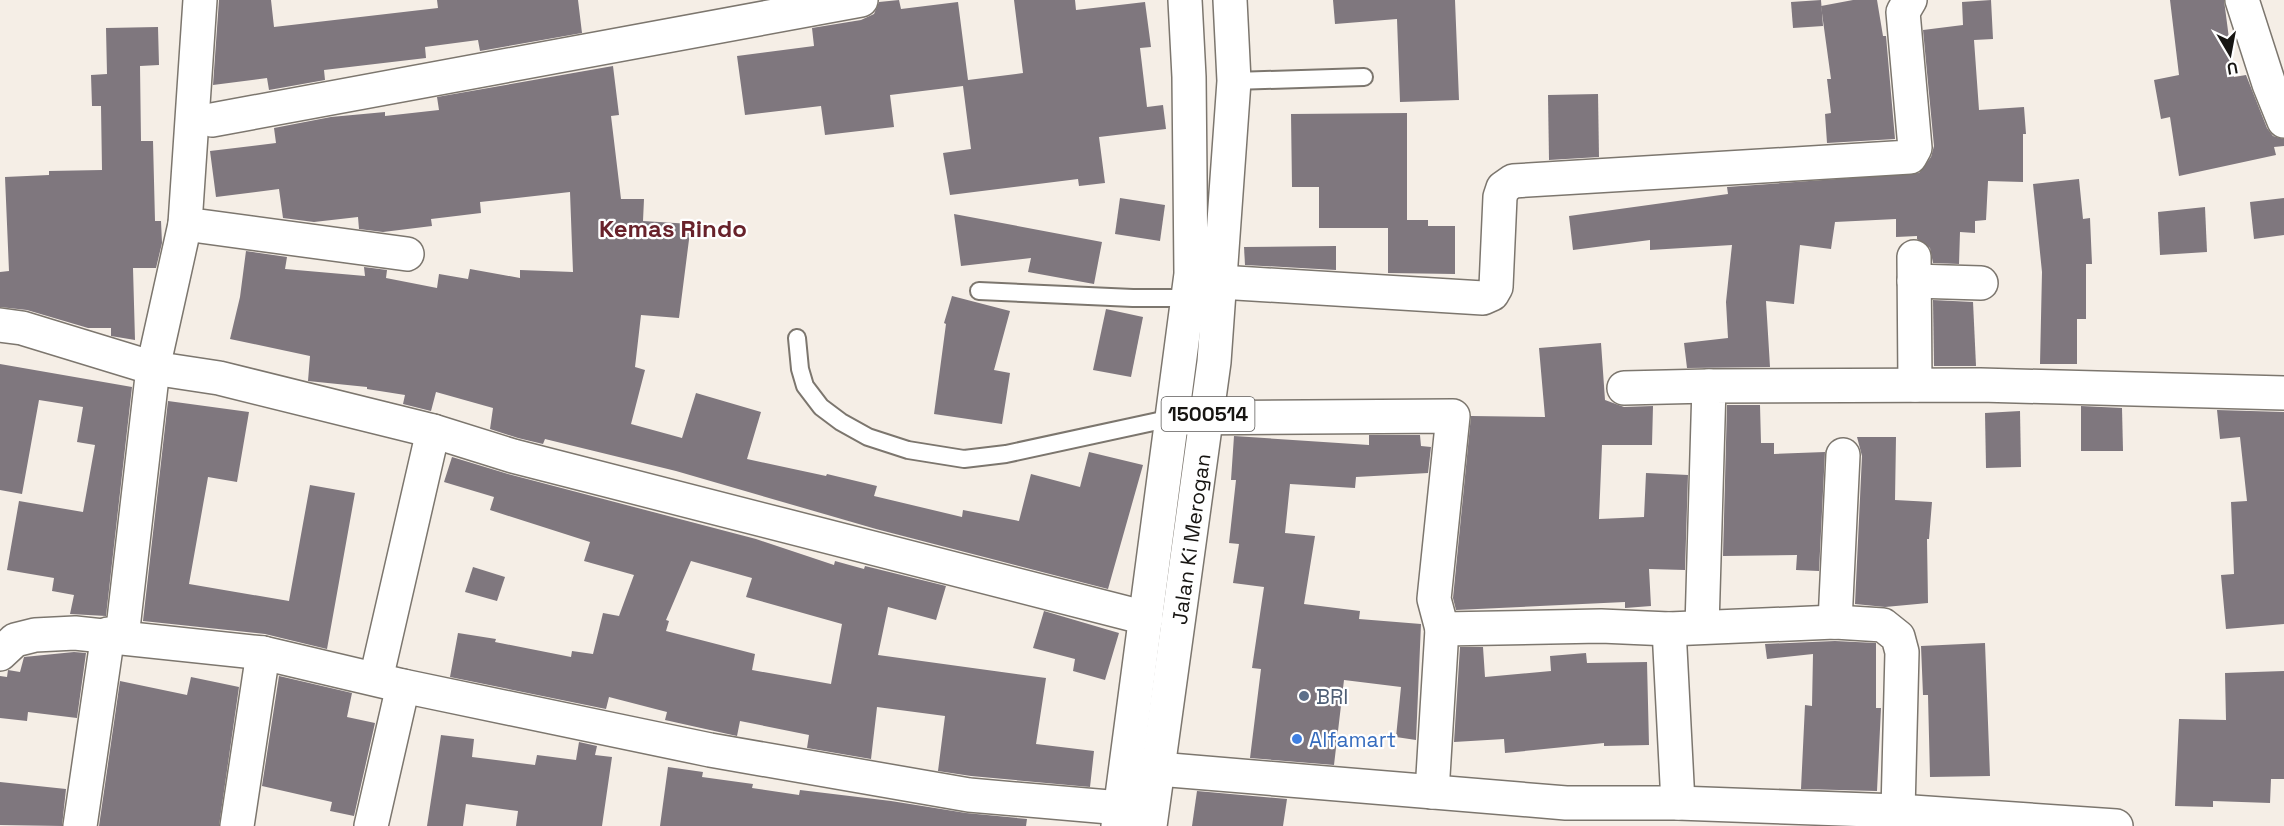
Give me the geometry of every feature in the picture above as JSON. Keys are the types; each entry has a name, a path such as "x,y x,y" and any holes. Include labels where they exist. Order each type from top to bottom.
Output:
{"main road":[{"path":"80,826 115,636 153,368 185,224 200,0"},
{"path":"212,120 861,0"},
{"name":"Jalan Ki Merogan","path":"1150,826 1142,766 1146,618 1191,274 1190,77 1185,0"},
{"name":"Jalan Ki Merogan","path":"1119,817 1142,766 1208,417 1234,81 1230,0"},
{"path":"1220,282 1484,298 1492,294 1496,287 1500,197 1503,188 1513,181 1910,157 1916,148 1903,12 1910,0"},
{"path":"2242,0 2269,84 2284,121"},
{"path":"185,224 407,254"},
{"path":"1915,385 1914,269 1981,283"},
{"path":"0,325 22,328 153,368 219,378 432,431 525,459 1146,618"},
{"path":"1624,388 1915,385 2284,393"},
{"path":"1702,627 1709,386"},
{"path":"1172,418 1453,416 1434,599 1442,629 1432,792"},
{"path":"371,826 389,683 432,431"},
{"path":"1835,622 1843,454"},
{"path":"1442,629 1601,626 1669,629 1835,622 1883,625 1898,637 1902,652 1898,812"},
{"path":"1669,629 1678,803"},
{"path":"0,654 15,640 35,635 115,636 263,652 389,683 710,750 969,795 1119,817"},
{"path":"237,826 263,652"},
{"path":"1142,766 1432,792 1591,815 1678,803 1898,812 2116,826"}],"lane":[{"path":"1234,81 1364,77"},
{"path":"979,291 1133,298 1188,298"},
{"path":"797,338 800,369 805,386 821,407 841,422 868,437 908,450 964,459 1006,454 1172,418"}],"building":[{"path":"219,0 271,0 274,27 438,8 437,0 578,0 582,33 480,51 478,40 425,47 426,58 324,70 325,80 269,90 267,78 213,85"},
{"path":"899,0 901,9 958,2 968,80 1023,73 1014,0 1075,0 1076,10 1145,2 1151,47 1140,48 1147,107 1163,105 1166,129 1099,137 1105,183 1079,186 1078,179 950,195 943,153 971,149 963,86 890,95 894,127 825,135 821,106 745,115 737,56 814,46 812,28 861,20 874,14 879,2"},
{"path":"1333,0 1455,0 1459,100 1400,102 1397,19 1335,24"},
{"path":"1821,0 1823,26 1793,28 1791,2"},
{"path":"1853,0 1877,0 1883,36 1886,36 1895,139 1827,143 1825,114 1831,113 1827,79 1831,79 1821,6"},
{"path":"1991,0 1993,39 1974,40 1979,110 2024,107 2026,134 2023,134 2023,182 1988,181 1986,220 1975,221 1975,233 1960,232 1959,264 1933,263 1930,248 1917,239 1917,236 1896,237 1896,219 1835,222 1831,249 1800,245 1794,304 1766,301 1770,367 1687,368 1684,343 1728,338 1726,302 1732,245 1650,250 1650,240 1573,250 1569,216 1728,194 1727,187 1919,173 1931,157 1934,146 1923,30 1963,25 1962,2"},
{"path":"2170,0 2224,0 2234,77 2246,75 2267,128 2273,136 2284,139 2284,146 2274,147 2276,155 2179,176 2170,117 2161,119 2154,80 2179,75"},
{"path":"158,27 159,65 140,66 141,141 153,141 155,221 161,221 162,243 156,268 133,268 135,340 111,336 111,328 88,328 27,310 0,307 0,272 9,271 5,177 49,175 49,171 102,170 101,106 92,106 91,75 107,74 106,28"},
{"path":"613,66 619,115 611,116 621,199 644,199 643,221 691,224 679,318 641,315 635,367 645,370 631,424 682,438 696,393 761,412 747,459 877,486 874,496 962,517 963,510 1019,521 1031,474 1080,487 1089,452 1143,465 1108,589 876,529 676,471 545,439 543,444 518,438 490,429 493,408 436,392 431,411 403,404 405,395 367,389 367,387 308,381 310,356 230,339 240,297 246,251 287,257 285,269 365,276 364,267 387,270 386,278 437,288 439,274 468,279 470,269 520,278 520,270 573,272 570,192 480,202 481,213 431,219 432,226 383,232 359,229 358,217 314,222 283,218 279,189 216,197 210,151 276,143 274,128 331,117 385,112 385,116 439,110 437,97"},
{"path":"1598,94 1599,157 1549,160 1548,95"},
{"path":"1407,113 1407,220 1428,220 1428,226 1455,226 1455,274 1388,273 1388,228 1319,228 1319,187 1292,187 1291,114"},
{"path":"2079,179 2083,219 2090,218 2092,264 2086,264 2086,319 2077,319 2077,364 2040,364 2042,272 2033,184"},
{"path":"1120,198 1165,205 1160,241 1115,234"},
{"path":"2284,198 2284,235 2254,239 2250,202"},
{"path":"2205,207 2207,252 2160,255 2158,212"},
{"path":"954,214 1102,242 1094,284 1028,272 1031,258 961,266"},
{"path":"1336,246 1336,270 1245,265 1244,247"},
{"path":"952,296 1010,311 994,370 1010,373 1002,424 934,414 946,324 944,323"},
{"path":"1933,300 1973,302 1976,366 1934,366"},
{"path":"1106,309 1143,317 1131,377 1093,370"},
{"path":"1601,343 1605,400 1624,407 1653,406 1652,445 1602,445 1599,519 1644,517 1646,473 1688,475 1685,570 1649,569 1651,606 1625,608 1625,602 1456,610 1453,598 1471,416 1545,417 1539,348"},
{"path":"0,364 132,387 106,616 70,614 74,595 52,591 54,578 7,570 19,501 83,512 95,445 77,442 83,407 39,400 22,494 0,490"},
{"path":"168,401 249,412 237,482 208,477 189,584 289,601 310,485 355,493 327,649 265,634 143,621"},
{"path":"1727,405 1760,405 1761,443 1774,443 1774,454 1825,452 1819,571 1796,570 1797,555 1723,556"},
{"path":"2081,406 2122,408 2123,451 2081,451"},
{"path":"2217,410 2284,412 2284,624 2226,629 2221,575 2234,574 2231,502 2247,501 2240,437 2220,439"},
{"path":"2020,411 2021,467 1986,468 1985,413"},
{"path":"1369,435 1420,435 1421,446 1431,447 1428,473 1356,477 1355,488 1290,484 1285,533 1315,536 1304,604 1360,611 1359,619 1421,624 1416,740 1396,737 1401,687 1344,680 1334,765 1250,758 1261,669 1252,668 1264,587 1233,583 1239,544 1229,543 1236,480 1231,480 1234,436 1369,445"},
{"path":"1857,437 1896,437 1895,500 1932,502 1929,539 1927,539 1928,603 1885,607 1855,604 1862,456"},
{"path":"452,457 508,474 756,539 834,565 835,561 864,569 865,566 946,586 936,620 888,607 878,655 1046,678 1036,744 1094,751 1090,787 938,771 945,716 877,707 871,759 807,748 809,735 740,721 737,736 665,720 667,712 609,697 606,709 450,677 458,633 496,639 495,642 571,657 572,651 593,654 603,613 619,616 634,575 584,561 590,542 490,510 494,497 444,482","holes":["691,561 752,578 746,597 842,624 831,684 752,670 755,654 666,631 669,621 666,620"]},
{"path":"473,567 505,577 497,601 465,592"},
{"path":"1044,611 1119,633 1105,680 1073,671 1075,659 1033,648"},
{"path":"1835,641 1876,643 1876,708 1881,708 1877,791 1801,789 1805,705 1812,706 1813,654 1767,659 1765,644"},
{"path":"1985,643 1990,776 1930,777 1928,695 1923,695 1921,646"},
{"path":"1460,647 1483,647 1485,677 1551,671 1550,656 1586,653 1587,663 1647,662 1649,745 1604,746 1604,743 1505,753 1504,739 1454,742"},
{"path":"86,653 77,718 28,712 27,721 0,718 0,676 7,677 8,670 20,672 24,657"},
{"path":"2284,671 2284,779 2271,779 2270,803 2213,801 2213,807 2175,806 2179,719 2226,720 2225,673"},
{"path":"279,676 352,693 347,717 375,723 354,816 330,811 332,802 262,786"},
{"path":"191,677 239,687 219,826 99,826 120,681 187,695"},
{"path":"441,735 474,739 472,757 535,765 537,755 576,760 579,742 597,746 595,755 612,757 602,826 516,826 518,811 466,804 463,826 427,826"},
{"path":"668,767 703,772 702,777 753,784 752,788 799,795 800,790 1027,819 1026,826 660,826"},
{"path":"0,782 66,789 62,826 0,825"},
{"path":"1197,791 1287,799 1283,826 1192,826"}],"place":[{"name":"BRI","path":"1304,696"},
{"name":"Alfamart","path":"1297,739"}],"district":[{"name":"Kemas Rindo","path":"673,228"}]}
